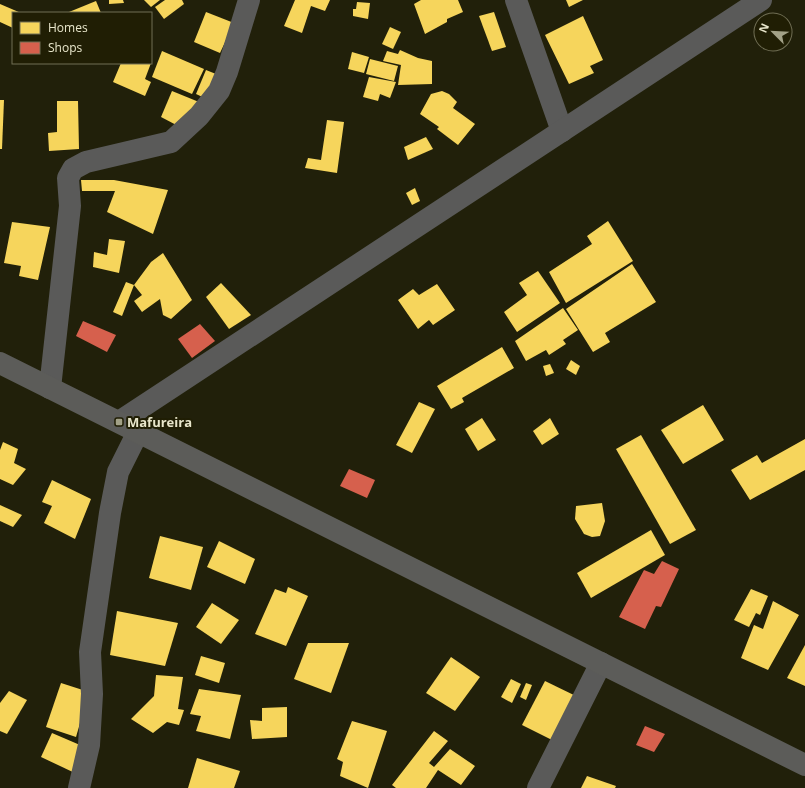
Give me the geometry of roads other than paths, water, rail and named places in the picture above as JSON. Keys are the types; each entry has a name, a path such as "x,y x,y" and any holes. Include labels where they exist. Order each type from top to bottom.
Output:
{"main road":[{"path":"5,370 50,388 805,765"}],"street":[{"path":"50,388 70,206 68,178 73,169 86,162 171,142 199,116 219,91 227,72 249,0"},
{"path":"516,0 562,131"},
{"path":"79,788 89,745 92,694 90,652 110,513 128,427 562,131 761,0"},
{"path":"538,788 601,663"}],"place":[{"name":"Mafureira","path":"119,422"}]}
